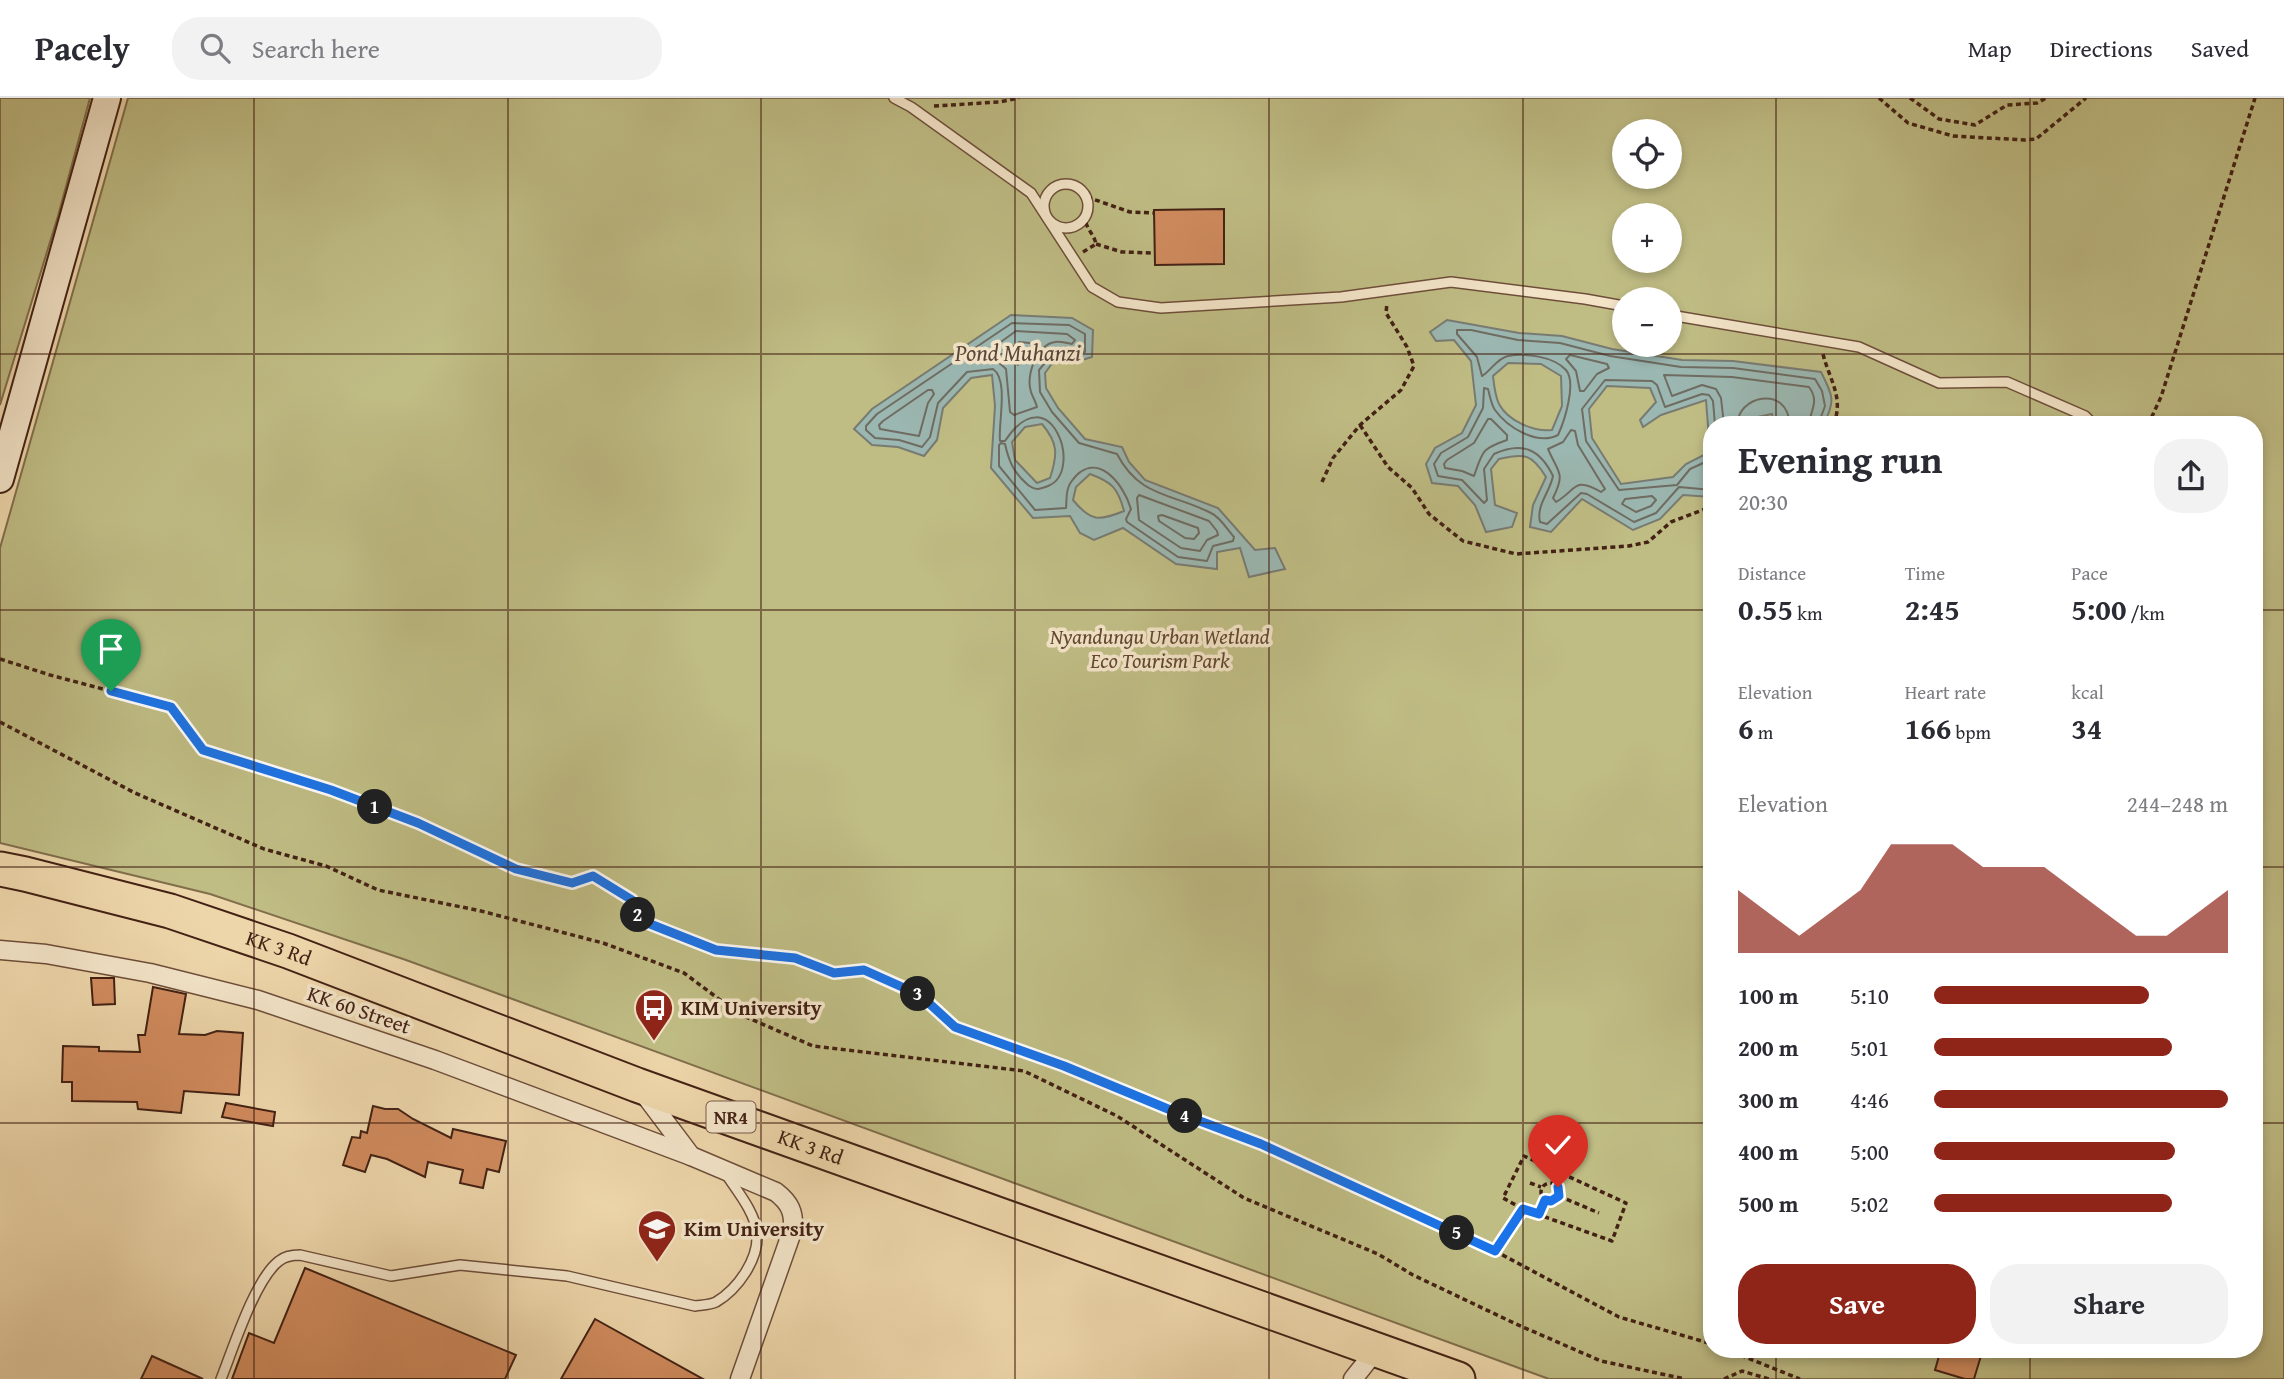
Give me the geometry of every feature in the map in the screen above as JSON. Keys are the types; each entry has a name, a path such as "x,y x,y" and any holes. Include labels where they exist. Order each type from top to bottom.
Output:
{"highway":[{"name":"KK 3 Rd","path":"0,869 170,911 288,951 638,1085 1458,1379"}],"street":[{"path":"0,479 107,98"},
{"name":"KK 60 Street","path":"0,950 46,954 150,973 258,1000 435,1060 691,1156 776,1192 787,1200 794,1214 793,1229 740,1379"},
{"path":"638,1085 691,1156"},
{"path":"1353,1379 1376,1350"}],"lane":[{"path":"894,98 911,107 1031,194 1092,287 1118,302 1161,308 1341,297 1451,282 1612,304"},
{"path":"1070,184 1087,197 1088,212 1074,227 1060,227 1048,219 1044,206 1049,192 1055,187 1070,184"},
{"path":"1682,317 1859,347 1938,383 2007,383 2085,416"},
{"path":"220,1379 270,1269 281,1259 291,1255 379,1275 402,1275 460,1265 567,1276 695,1306 714,1303 735,1287 747,1269 755,1251 757,1233 752,1216 724,1170"}],"path":[{"path":"911,107 999,102 1019,98"},
{"path":"1879,98 1908,123 1941,133 2025,140 2036,139 2086,98"},
{"path":"1910,98 1939,119 1975,125 2007,105 2037,103 2046,98"},
{"path":"2152,416 2161,397 2255,98"},
{"path":"1087,197 1130,212 1154,213"},
{"path":"1085,218 1086,226 1095,237 1096,244"},
{"path":"1096,244 1122,251 1154,253"},
{"path":"1071,254 1087,251 1096,244"},
{"path":"1322,482 1333,458 1360,425 1401,390 1414,366 1407,347 1386,313 1389,291"},
{"path":"1819,341 1826,366 1835,383 1837,416"},
{"path":"1360,425 1388,467 1412,488 1429,514 1463,541 1516,554 1648,542 1671,522 1703,510"},
{"path":"0,659 50,676 171,707 203,750 331,790 418,823 516,869 572,883 593,876 632,900 640,920 716,950 795,958 834,973 864,970 920,995 955,1027 1064,1066 1261,1144 1495,1251 1619,1317 1703,1341"},
{"path":"0,722 135,793 264,849 326,866 378,890 481,911 603,943 684,973 739,1014 813,1046 1024,1071 1118,1116 1244,1198 1378,1254 1424,1281 1516,1325 1601,1361 1685,1379"},
{"path":"1524,1156 1626,1203 1612,1241 1523,1209 1503,1198 1524,1156"},
{"path":"1554,1183 1558,1172"},
{"path":"1530,1183 1541,1187"},
{"path":"1541,1187 1554,1183 1558,1187 1559,1196"},
{"path":"1541,1187 1541,1195 1545,1200 1551,1201 1559,1196"},
{"path":"1559,1196 1599,1213"},
{"path":"1539,1214 1545,1200"},
{"path":"1495,1251 1523,1209"},
{"path":"1748,1358 1800,1379"},
{"path":"1724,1379 1742,1371 1769,1379"}],"green space":[{"path":"0,98 90,98 58,216 0,405"},
{"name":"Nyandungu Urban Wetland Eco Tourism Park","path":"128,98 2284,98 2284,1379 1549,1379 406,960 210,894 0,843 0,548"}],"water":[{"name":"Pond Muhanzi","path":"1011,315 1072,318 1093,330 1092,357 1079,361 1057,357 1045,373 1046,388 1058,408 1085,439 1122,447 1129,462 1145,480 1218,508 1255,550 1275,548 1285,569 1249,577 1240,548 1217,552 1217,569 1176,564 1123,528 1094,540 1080,533 1070,516 1033,518 991,468 995,406 992,375 971,378 943,408 937,440 924,456 898,447 872,445 854,429 872,409","holes":["1042,424 1054,443 1055,455 1050,478 1037,483 1015,460 1012,442 1025,427","1090,474 1113,487 1124,511 1096,518 1079,507 1073,500 1076,487"]},
{"path":"1447,320 1519,333 1562,336 1612,349 1612,357 1733,361 1821,372 1830,393 1830,410 1827,416 1707,416 1706,400 1661,415 1643,427 1640,420 1656,402 1650,388 1607,386 1589,409 1592,438 1621,484 1673,477 1686,464 1703,456 1703,496 1683,495 1660,519 1633,530 1582,499 1551,532 1530,527 1533,505 1546,477 1532,460 1515,456 1499,459 1491,469 1495,505 1517,513 1512,527 1486,532 1475,505 1458,486 1432,483 1426,464 1435,448 1462,433 1476,405 1471,361 1454,340 1436,341 1430,332","holes":["1508,363 1541,364 1561,376 1562,406 1552,430 1522,424 1509,416 1499,404 1493,376"]}],"building":[{"path":"1224,209 1224,264 1155,265 1154,210"},
{"path":"91,978 114,978 115,1004 93,1005"},
{"path":"153,987 186,994 179,1034 205,1035 217,1031 243,1033 239,1095 184,1091 181,1113 138,1109 137,1102 72,1101 72,1082 62,1082 63,1046 99,1047 99,1051 140,1052 138,1035 145,1035"},
{"path":"226,1103 275,1112 273,1126 222,1117"},
{"path":"373,1106 398,1109 451,1138 453,1129 506,1141 499,1172 487,1169 483,1188 460,1183 463,1170 428,1162 425,1177 387,1159 371,1155 365,1172 343,1165 352,1137 360,1138 361,1131 367,1133"},
{"path":"305,1268 516,1355 505,1379 232,1379 249,1333 274,1343"},
{"path":"595,1319 703,1379 561,1379"},
{"path":"152,1356 203,1379 141,1379"},
{"path":"1938,1358 1980,1358 1974,1379 1935,1370"}],"place":[{"name":"KIM University","path":"654,1042"},
{"name":"Kim University","path":"657,1263"}],"route":[{"path":"111,691 171,707 203,750 331,790 418,823 516,869 572,883 593,876 632,900 640,920 716,950 795,958 834,973 864,970 920,995 955,1027 1064,1066 1261,1144 1495,1251 1523,1209 1539,1214 1545,1200 1557,1199 1558,1187"}]}
